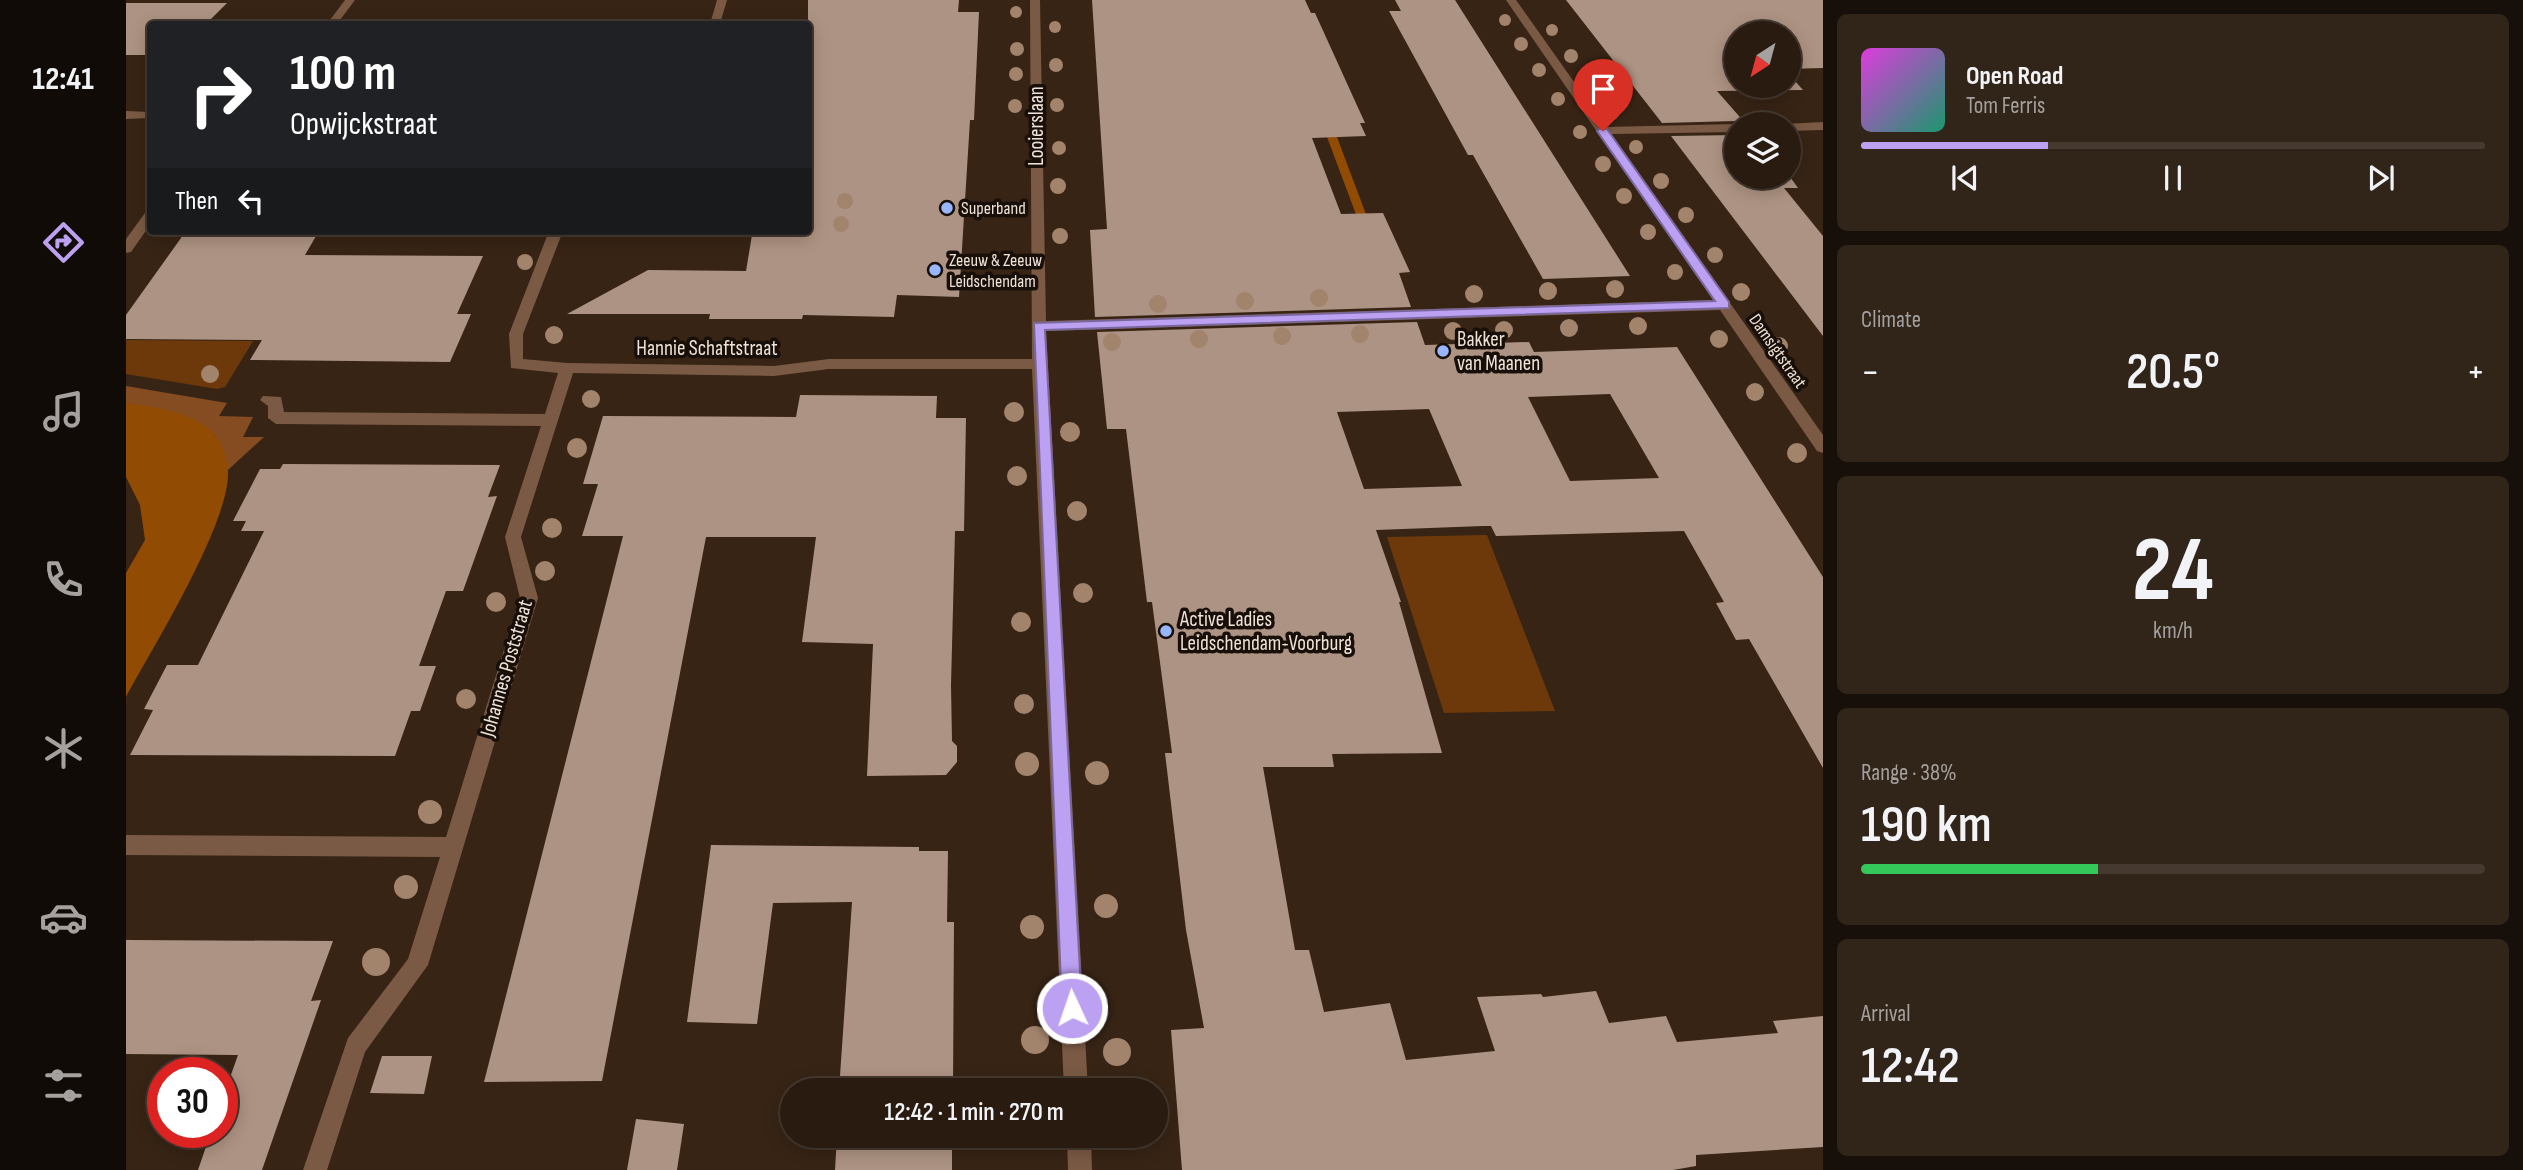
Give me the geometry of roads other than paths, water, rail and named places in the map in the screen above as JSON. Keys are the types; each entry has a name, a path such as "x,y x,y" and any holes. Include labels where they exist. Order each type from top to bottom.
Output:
{"street":[{"path":"334,21 350,0"},
{"path":"716,21 722,0"},
{"name":"Looierslaan","path":"1035,0 1039,364 1075,1078"},
{"name":"Damsigtstraat","path":"1511,0 1823,447"},
{"path":"126,115 147,115"},
{"path":"1801,127 1823,126"},
{"path":"1603,131 1724,128"},
{"path":"126,249 147,220"},
{"name":"Hannie Schaftstraat","path":"554,235 516,334 516,364 567,369 774,371 829,364 1039,364"},
{"path":"1038,326 1724,305"},
{"name":"Johannes Poststraat","path":"315,1170 356,1046 416,965 529,598 513,537 567,369"},
{"path":"268,400 276,401 276,418 551,420"},
{"path":"126,845 453,847"},
{"path":"1079,1148 1080,1170"}],"waterway":[{"path":"1326,121 1365,225"}],"place":[{"name":"Superband","path":"947,208"},
{"name":"Zeeuw & Zeeuw Leidschendam","path":"935,270"},
{"name":"Bakker van Maanen","path":"1443,351"},
{"name":"Active Ladies Leidschendam-Voorburg","path":"1166,631"}]}
